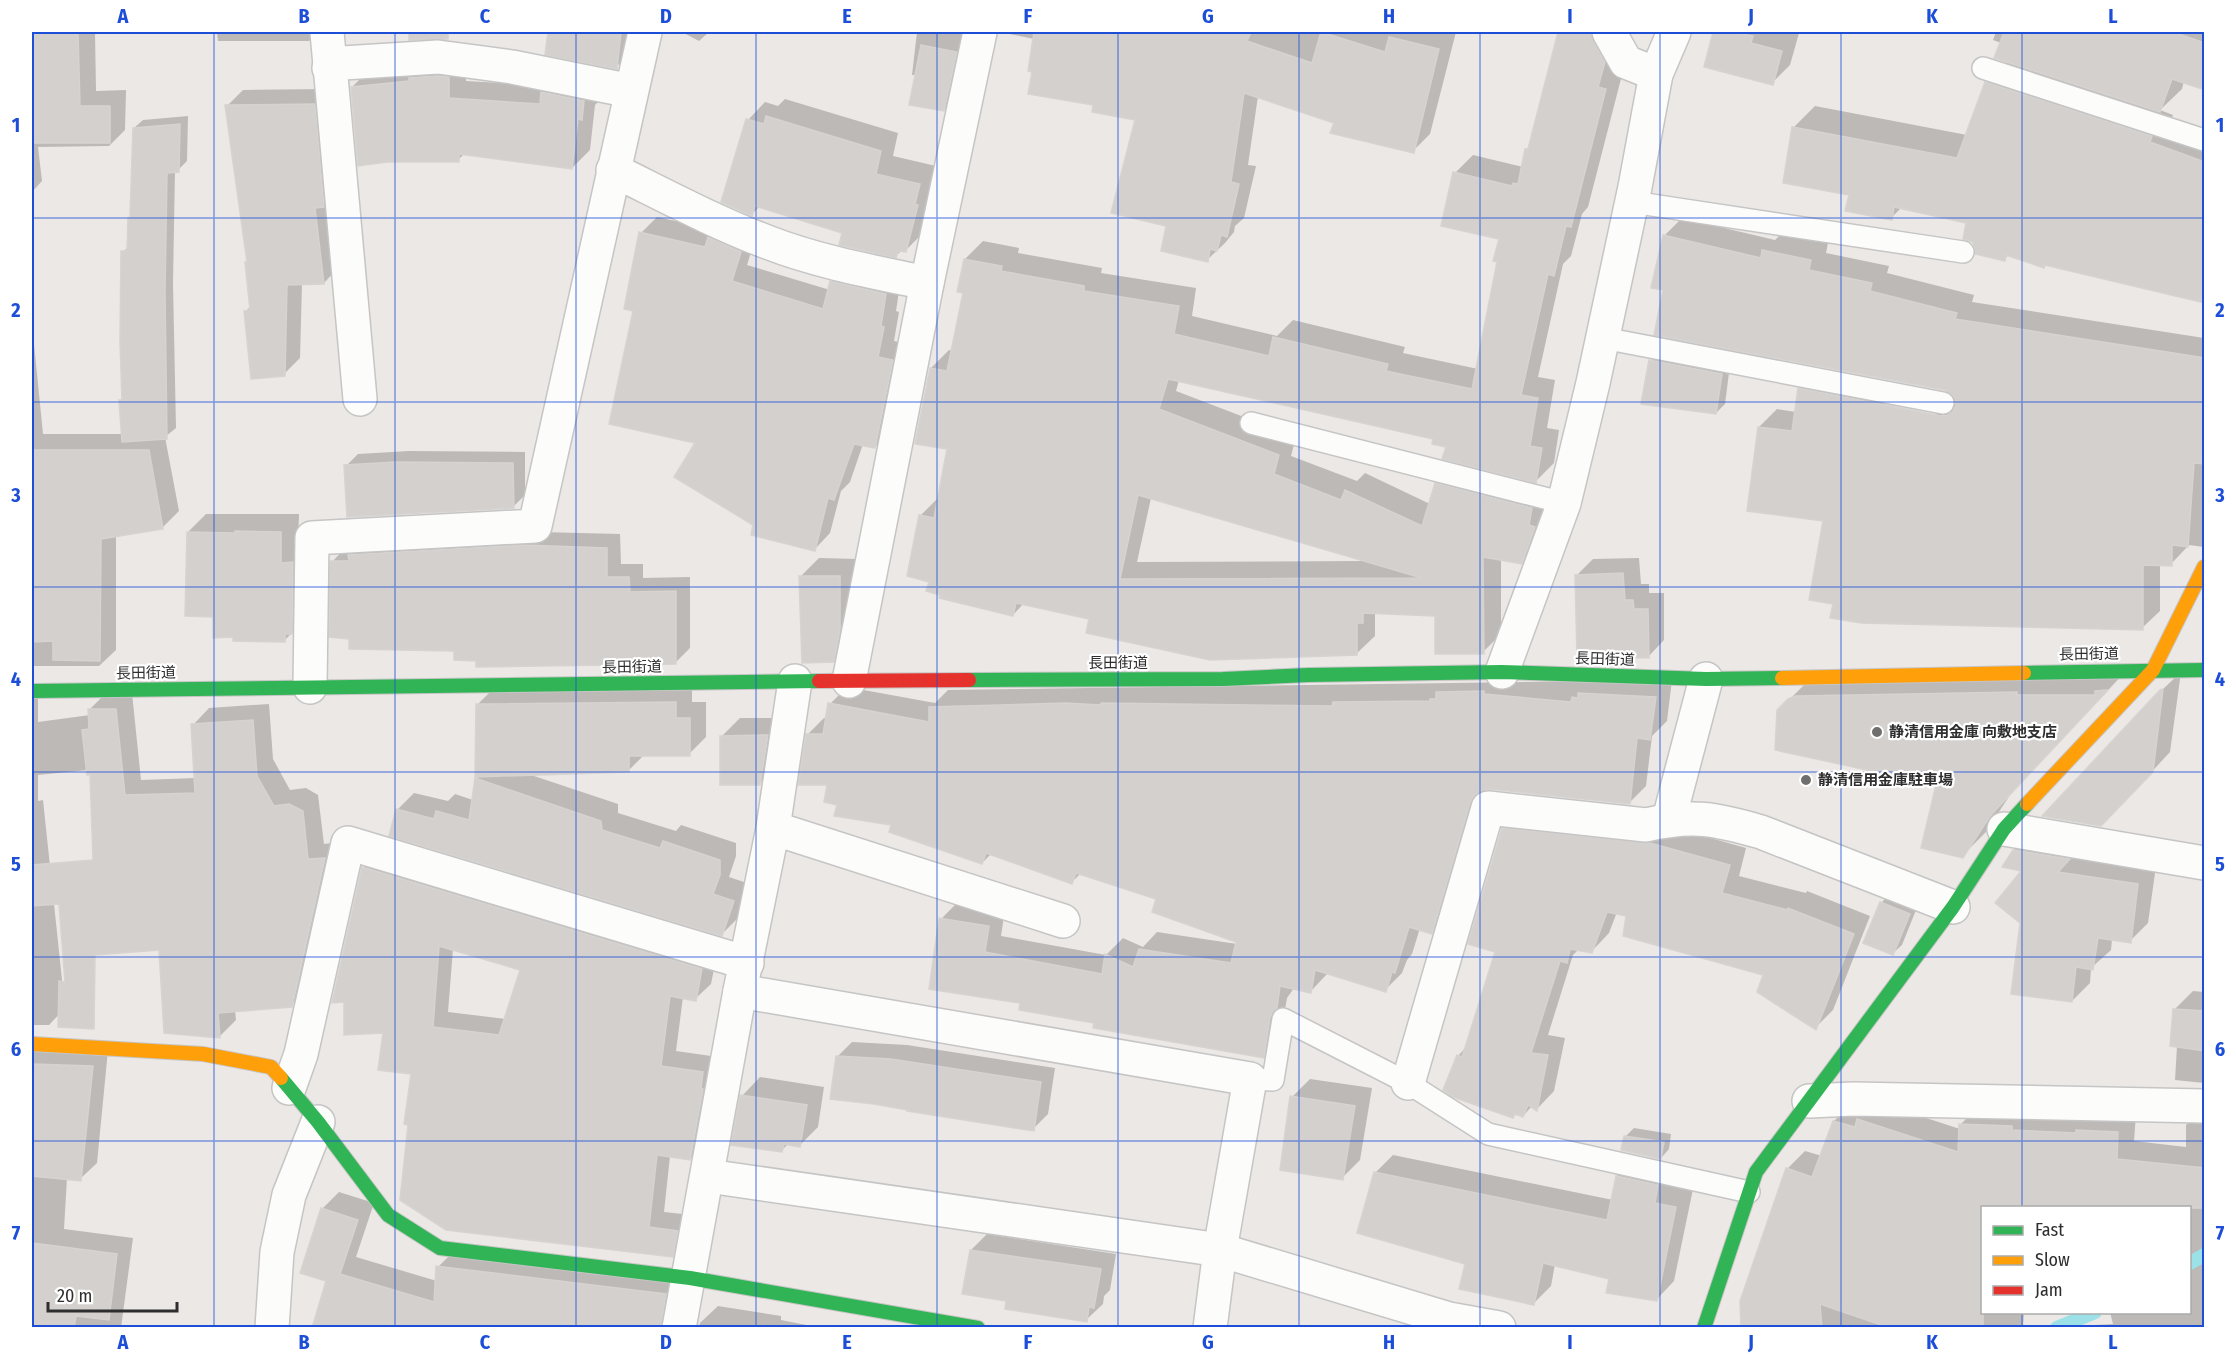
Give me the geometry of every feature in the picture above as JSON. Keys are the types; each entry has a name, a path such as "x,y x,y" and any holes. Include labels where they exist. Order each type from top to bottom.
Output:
{"main road":[{"path":"1704,1328 1756,1172 1953,907 2004,829 2153,670 2205,567"},
{"name":"長田街道","path":"32,691 795,681 1223,679 1308,675 1502,672 1706,678 2205,670"},
{"path":"32,1044 203,1054 271,1067 318,1122 388,1215 440,1248 690,1278 978,1328"}],"street":[{"path":"327,32 360,399"},
{"path":"310,687 312,538 535,526 645,32"},
{"path":"849,681 927,283 980,32"},
{"path":"1609,32 1626,62 1656,74"},
{"path":"1502,672 1564,503 1603,338 1656,74 1674,32"},
{"path":"329,68 343,63 438,57 512,67 631,91"},
{"path":"613,170 703,215 769,243 846,266 927,283"},
{"path":"1669,819 1706,678"},
{"path":"680,1328 773,828 795,681"},
{"path":"1408,1083 1488,808 1646,825 1669,819 1698,818 1730,823 1761,832 1953,907"},
{"path":"773,828 1063,921"},
{"path":"2004,829 2205,863"},
{"path":"289,1088 301,1054 348,843 744,977 1250,1079 1220,1251 1210,1328"},
{"path":"1809,1101 1853,1099 2205,1106"},
{"path":"272,1328 277,1252 289,1195 318,1122"},
{"path":"708,1176 1220,1251 1449,1319 1499,1328"}],"lane":[{"path":"1983,68 2205,140"},
{"path":"1632,202 1963,252"},
{"path":"1603,338 1943,403"},
{"path":"1251,423 1564,503"},
{"path":"1250,1079 1273,1080 1283,1019 1408,1083 1488,1134 1749,1192"}],"building":[{"path":"32,32 78,32 80,106 110,106 110,143 33,143"},
{"path":"409,32 448,32 448,39 409,40"},
{"path":"548,32 621,32 617,69 545,55"},
{"path":"1034,32 1251,32 1247,41 1312,63 1321,32 1385,52 1389,37 1439,49 1414,153 1330,133 1334,123 1244,93 1231,182 1239,184 1227,237 1221,235 1217,251 1210,249 1208,262 1161,251 1166,226 1111,213 1135,120 1092,112 1093,105 1028,94 1032,72 1028,71"},
{"path":"1558,32 1591,34 1605,62 1598,87 1606,89 1571,227 1566,226 1554,276 1548,274 1521,395 1538,398 1530,446 1542,448 1536,483 1442,459 1446,447 1432,444 1433,439 1168,379 1159,409 1279,455 1274,474 1341,500 1345,490 1422,526 1435,483 1532,508 1529,525 1535,527 1522,564 1483,557 1484,654 1435,654 1435,616 1363,613 1363,623 1357,623 1357,655 1210,660 1086,633 1089,619 1016,603 1013,616 939,598 940,595 926,591 929,582 907,576 919,515 934,518 947,449 915,444 930,368 947,371 963,293 957,292 964,259 1002,266 1001,271 1084,286 1084,291 1179,306 1174,334 1269,356 1273,337 1388,364 1386,371 1472,389 1497,262 1493,261 1499,239 1441,226 1453,172 1512,186 1513,183 1518,184 1525,149 1528,149","holes":["1138,495 1422,578 1120,579"]},
{"path":"1713,32 1733,32 1753,36 1751,43 1782,51 1773,85 1704,67"},
{"path":"2004,32 2173,32 2205,43 2205,90 2172,79 2160,112 1994,58"},
{"path":"921,45 957,52 944,111 909,105"},
{"path":"437,76 449,77 449,98 540,104 541,92 584,101 582,120 578,119 572,169 459,154 459,162 387,162 358,166 351,87"},
{"path":"1985,82 2152,136 2150,142 2205,162 2205,303 2045,265 2044,268 2006,255 2005,261 1975,254 1973,242 1963,239 1966,223 1894,207 1892,220 1845,211 1849,195 1783,183 1792,127 1957,158"},
{"path":"315,104 324,207 315,208 324,284 287,285 285,376 251,379 244,311 250,310 245,262 247,262 225,105"},
{"path":"766,116 881,151 876,174 920,184 915,204 918,205 906,252 898,251 896,258 839,245 842,233 755,206 752,216 721,202 746,119 764,124"},
{"path":"180,124 179,172 167,173 165,292 167,439 122,442 119,400 122,400 121,251 127,251 133,128"},
{"path":"639,232 705,247 708,237 741,252 732,281 823,309 830,281 886,294 881,326 884,327 878,357 893,360 875,448 854,444 834,500 828,498 815,551 751,535 753,525 674,477 695,443 609,424 633,311 624,309"},
{"path":"1663,235 1761,258 1762,250 1811,260 1809,270 1872,283 1870,291 1957,313 1955,319 2205,358 2205,464 2194,463 2188,547 2172,545 2172,566 2143,565 2143,630 1861,623 1830,618 1833,604 1809,600 1823,521 1747,511 1758,427 1792,431 1798,388 1941,416 1953,411 1956,405 1955,398 1945,390 1654,335 1663,290 1651,288"},
{"path":"1649,360 1722,374 1716,414 1641,404"},
{"path":"32,450 149,450 163,529 101,539 100,661 53,660 53,641 32,642"},
{"path":"396,462 513,463 514,508 347,517 344,465"},
{"path":"235,531 281,532 281,563 293,562 292,634 285,634 285,642 233,641 233,637 213,638 213,617 185,616 187,532 235,533"},
{"path":"524,545 607,548 607,577 629,577 630,592 676,591 676,664 476,667 476,661 454,660 454,651 349,649 349,639 329,637 330,561 349,561 348,555"},
{"path":"1623,573 1625,600 1633,600 1634,609 1648,609 1649,658 1577,656 1575,575"},
{"path":"799,576 840,576 840,630 834,662 802,663"},
{"path":"2163,689 2153,772 2101,826 2042,816 2160,690"},
{"path":"2108,690 1990,816 1963,858 1921,848 1936,785 1775,750 1777,710 1788,699 1796,696 2017,692 2017,695 2095,695 2095,691"},
{"path":"1484,691 1484,694 1571,702 1572,697 1578,698 1578,693 1656,697 1650,740 1637,738 1630,804 1482,790 1470,803 1432,934 1409,927 1395,973 1392,972 1386,992 1315,970 1311,993 1280,986 1277,1008 1270,1017 1264,1058 1093,1028 1094,1023 1019,1010 1020,1003 929,989 939,918 989,926 985,952 1102,974 1105,954 1133,967 1139,949 1231,963 1236,942 1152,912 1156,899 1076,873 1072,884 986,853 982,864 889,832 891,825 834,816 837,805 824,802 827,785 798,785 806,734 823,734 828,703 929,722 929,707 1066,703 1332,706 1333,702 1430,701 1430,699 1436,699 1436,692"},
{"path":"676,702 676,718 690,718 690,756 629,756 629,772 475,777 476,704"},
{"path":"88,709 116,709 125,795 195,793 191,724 253,720 257,776 274,806 289,804 303,811 308,859 325,858 292,1007 218,1013 220,1038 164,1033 159,950 95,955 94,1029 58,1027 59,981 65,982 59,904 32,906 32,865 93,860 90,774 87,775 82,730 89,729"},
{"path":"768,735 760,785 720,785 720,736"},
{"path":"475,778 601,821 602,830 660,848 663,841 720,860 720,875 713,894 734,901 722,936 389,836 396,809 434,819 436,811 469,820"},
{"path":"1502,828 1650,843 1730,865 1722,893 1788,910 1788,908 1854,934 1816,1030 1757,992 1763,975 1623,936 1626,916 1607,912 1592,953 1570,949 1567,963 1560,961 1531,1053 1548,1055 1537,1111 1528,1105 1523,1117 1515,1114 1513,1118 1453,1097 1443,1090 1457,1055 1462,1057 1495,952 1468,944"},
{"path":"2013,850 2070,859 2058,872 2138,884 2131,943 2098,938 2093,970 2076,967 2072,1002 2011,994 2020,923 1995,903 2021,871 2002,867"},
{"path":"362,867 702,969 696,1001 670,996 661,1066 703,1072 701,1089 703,1089 690,1160 657,1155 649,1227 678,1231 673,1257 446,1230 400,1200 408,1125 404,1124 411,1074 378,1070 383,1033 344,1035 344,1002 332,1003","holes":["439,946 520,970 499,1035 433,1027"]},
{"path":"1880,902 1910,914 1893,955 1863,943"},
{"path":"2173,1009 2205,1011 2205,1051 2170,1046"},
{"path":"836,1056 891,1059 1041,1082 1034,1131 874,1104 830,1099"},
{"path":"32,1064 93,1066 81,1181 32,1176"},
{"path":"740,1095 807,1105 800,1147 784,1144 782,1152 731,1145"},
{"path":"1290,1096 1355,1106 1343,1180 1280,1170"},
{"path":"1857,1119 1958,1152 1959,1124 2012,1126 2012,1130 2118,1132 2117,1159 2205,1168 2205,1208 2191,1208 2191,1206 1981,1206 1983,1328 1890,1328 1820,1304 1822,1328 1741,1328 1740,1301 1786,1168 1812,1177 1833,1121 1855,1127"},
{"path":"1624,1136 1664,1142 1661,1159 1621,1150"},
{"path":"1374,1172 1607,1220 1616,1176 1658,1185 1655,1203 1676,1207 1657,1301 1606,1293 1609,1279 1543,1263 1534,1305 1459,1289 1465,1264 1357,1233"},
{"path":"321,1208 358,1220 340,1274 434,1302 436,1266 666,1294 661,1328 312,1328 326,1281 300,1273"},
{"path":"32,1243 117,1254 109,1320 76,1316 74,1328 32,1328"},
{"path":"970,1250 1101,1269 1094,1308 1089,1307 1087,1322 1005,1309 1006,1301 962,1294"}],"waterway":[{"path":"2191,1262 2204,1255"},
{"path":"2057,1328 2090,1314"}],"traffic: fast":[{"path":"2024,673 2204,670"},
{"path":"969,680 1223,679 1308,675 1502,672 1706,679 1782,678"},
{"path":"32,691 819,681"},
{"path":"1704,1328 1756,1172 1953,907 2004,829 2027,804"},
{"path":"281,1078 318,1122 388,1215 440,1248 690,1278 978,1328"}],"traffic: slow":[{"path":"2027,804 2153,670 2204,567"},
{"path":"1782,678 2024,673"},
{"path":"32,1044 203,1054 271,1067 281,1078"}],"traffic: jam":[{"path":"819,681 969,680"}],"place":[{"name":"静清信用金庫 向敷地支店","path":"1877,732"},
{"name":"静清信用金庫駐車場","path":"1806,780"}]}
